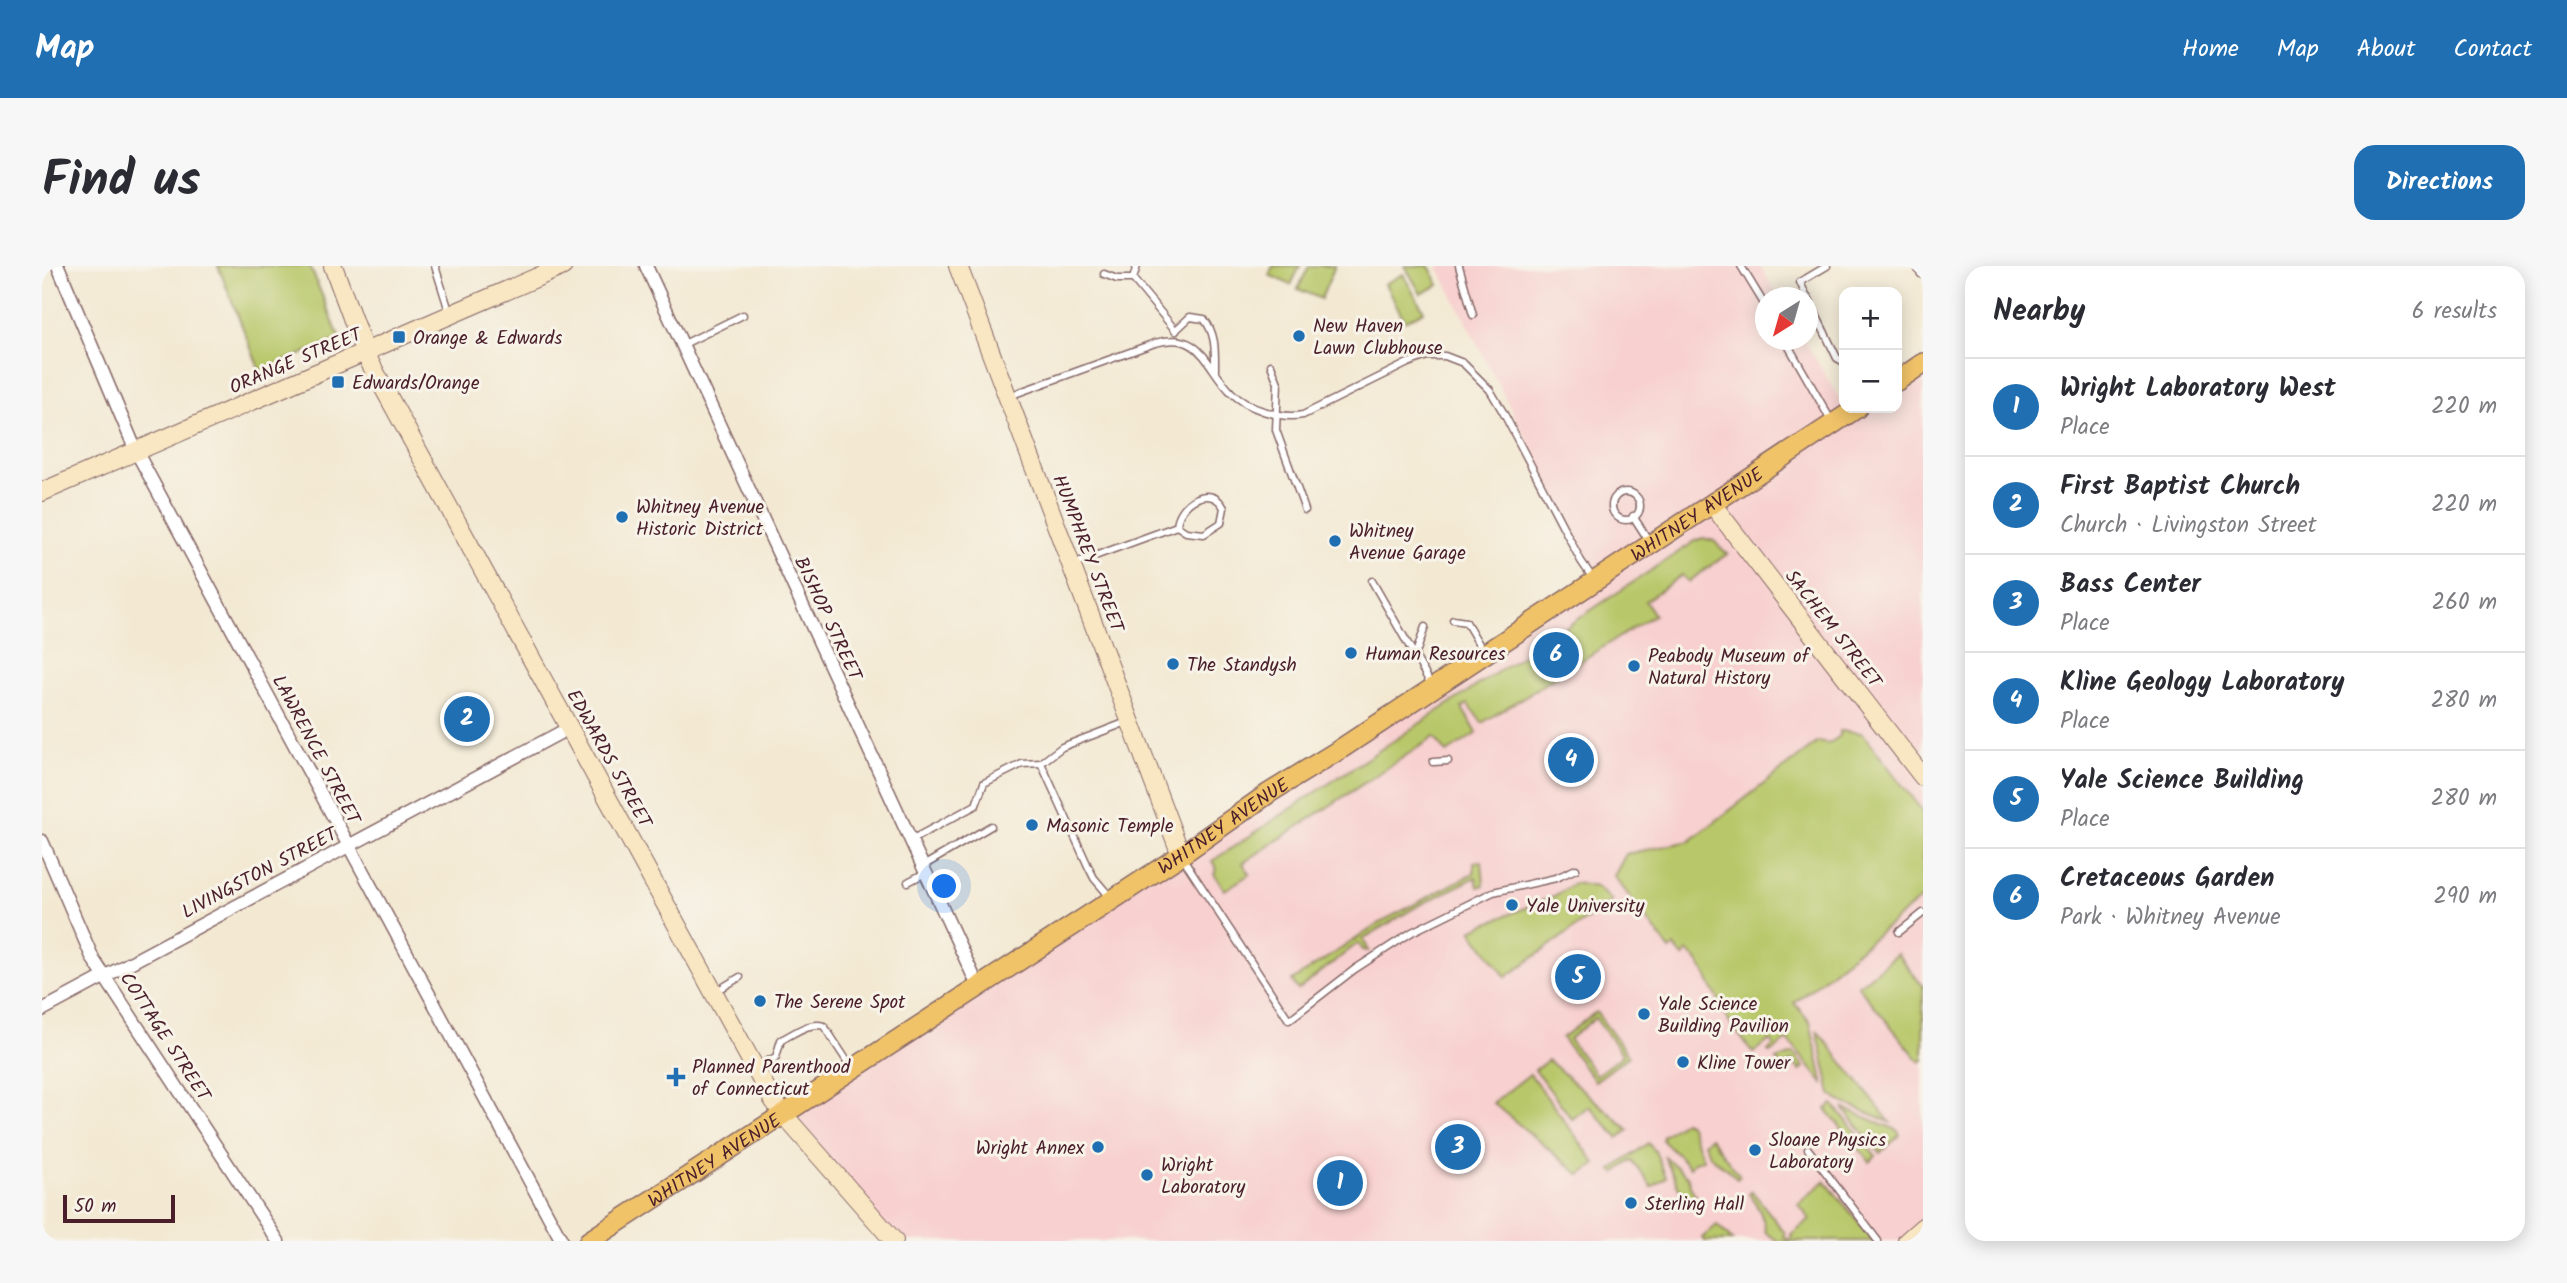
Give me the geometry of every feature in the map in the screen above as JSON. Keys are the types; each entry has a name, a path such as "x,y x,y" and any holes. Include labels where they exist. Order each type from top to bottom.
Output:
{"main road":[{"path":"1902,378 1923,363"},
{"name":"WHITNEY AVENUE","path":"594,1239 1850,413"}],"street":[{"name":"LAWRENCE STREET","path":"58,266 136,451 562,1241"},
{"name":"EDWARDS STREET","path":"333,266 365,353 754,1068 782,1113 894,1241"},
{"name":"ORANGE STREET","path":"42,492 563,266"},
{"name":"BISHOP STREET","path":"646,266 978,986"},
{"name":"HUMPHREY STREET","path":"958,266 1181,855"},
{"path":"1920,266 1923,272"},
{"name":"SACHEM STREET","path":"1712,503 1923,777"},
{"name":"LIVINGSTON STREET","path":"42,1010 569,728"},
{"name":"COTTAGE STREET","path":"42,841 93,959 278,1241"},
{"path":"1907,1241 1923,1227"}],"lane":[{"path":"435,266 451,315"},
{"path":"1133,279 1137,266"},
{"path":"1459,266 1474,315"},
{"path":"1741,266 1755,289"},
{"path":"1802,287 1800,282 1827,266"},
{"path":"1104,274 1117,279 1133,279 1176,330"},
{"path":"682,345 743,315"},
{"path":"1174,339 1176,330 1190,317 1204,319 1211,328 1215,346 1215,369"},
{"path":"1818,320 1839,359"},
{"path":"1008,397 1155,343 1174,339 1193,345 1215,369 1233,395 1276,414 1290,417 1303,415 1408,363 1427,356 1445,356 1464,363 1478,376 1496,401 1594,581"},
{"path":"1791,350 1833,424"},
{"path":"1271,365 1278,383 1276,430 1305,510"},
{"path":"1625,493 1634,494 1640,505 1633,516 1619,519 1612,508 1615,500 1625,493"},
{"path":"1198,497 1216,499 1224,508 1221,523 1204,534 1186,531 1178,526 1178,518 1185,506 1198,497"},
{"path":"1633,516 1651,544"},
{"path":"1071,565 1178,526"},
{"path":"1372,581 1433,687"},
{"path":"1453,620 1466,622 1485,653"},
{"path":"1415,656 1424,627"},
{"path":"911,840 976,805 984,783 1022,764 1041,763 1062,747 1130,720"},
{"path":"1433,762 1448,761"},
{"path":"1041,763 1094,878 1112,899"},
{"path":"908,882 991,826"},
{"path":"1181,855 1289,1020 1355,969 1412,932 1493,892 1556,878 1576,869"},
{"path":"1899,932 1923,913"},
{"path":"713,993 740,977"},
{"path":"754,1068 776,1057 781,1040 812,1024 818,1024 824,1026 852,1069"},
{"path":"1808,1149 1878,1241"}],"shaded area":[{"name":"Yale University","path":"1437,266 1760,266 1773,287 1755,287 1755,350 1810,350 1839,398 1839,413 1902,413 1902,378 1923,363 1923,1241 894,1241 782,1113 1601,575 1586,554"}],"green space":[{"path":"218,266 310,266 340,339 260,371"},
{"path":"1273,266 1300,266 1291,285 1269,275"},
{"path":"1309,266 1335,266 1321,299 1298,289"},
{"path":"1405,266 1429,266 1439,285 1421,294"},
{"path":"1403,274 1424,311 1405,321 1385,284"},
{"path":"1703,538 1714,541 1727,554 1688,582 1682,575 1645,601 1654,615 1482,723 1468,704 1462,708 1477,733 1447,753 1434,737 1243,863 1250,874 1225,890 1214,874 1217,869 1212,861"},
{"path":"1840,731 1862,733 1923,812 1923,897 1794,1003 1810,1022 1824,1085 1788,1040 1770,1053 1768,1051 1774,1045 1770,1040 1753,1053 1718,1007 1719,1000 1699,963 1687,951 1683,957 1674,946 1670,950 1614,876 1626,854 1690,841 1818,742 1828,744 1840,736"},
{"path":"1482,861 1484,885 1478,887 1476,877 1418,906 1363,939 1369,951 1363,950 1358,943 1298,990 1292,981 1386,919 1474,873 1474,862"},
{"path":"1575,883 1596,887 1612,901 1506,977 1471,930 1554,896"},
{"path":"1897,954 1923,986 1923,1060 1920,1062 1858,986"},
{"path":"1596,1012 1629,1056 1595,1081 1562,1038","holes":["1595,1018 1623,1055 1596,1075 1569,1039"]},
{"path":"1817,1030 1890,1122 1837,1100 1831,1094"},
{"path":"1794,1054 1804,1067 1800,1071 1792,1061 1783,1067 1776,1060"},
{"path":"1548,1060 1629,1130 1618,1138 1589,1106 1572,1119 1535,1070"},
{"path":"1530,1074 1596,1164 1580,1175 1493,1103"},
{"path":"1833,1104 1876,1156 1870,1162 1826,1109"},
{"path":"1843,1108 1897,1130 1900,1135 1880,1153"},
{"path":"1684,1121 1689,1124 1703,1159 1694,1162 1690,1167 1662,1140 1663,1136"},
{"path":"1710,1137 1740,1176 1737,1179 1707,1150 1704,1143"},
{"path":"1648,1143 1655,1151 1666,1177 1652,1187 1632,1160 1615,1173 1612,1170"},
{"path":"1664,1156 1688,1177 1691,1188 1703,1207 1695,1211 1680,1190"},
{"path":"1825,1181 1874,1241 1778,1241 1766,1233 1760,1212 1749,1194 1752,1191 1788,1240 1792,1237 1791,1234 1810,1219 1798,1204"},
{"path":"1717,1225 1733,1241 1704,1241 1702,1238"}],"place":[{"name":"New Haven Lawn Clubhouse","path":"1299,336"},
{"name":"Orange & Edwards","path":"399,337"},
{"name":"Edwards/Orange","path":"338,382"},
{"name":"Whitney Avenue Historic District","path":"622,517"},
{"name":"Whitney Avenue Garage","path":"1335,541"},
{"name":"Human Resources","path":"1351,653"},
{"name":"Cretaceous Garden","path":"1556,655"},
{"name":"The Standysh","path":"1173,664"},
{"name":"Peabody Museum of Natural History","path":"1634,666"},
{"name":"First Baptist Church","path":"467,719"},
{"name":"Kline Geology Laboratory","path":"1571,760"},
{"name":"Masonic Temple","path":"1032,825"},
{"name":"Yale University","path":"1512,905"},
{"name":"Yale Science Building","path":"1578,977"},
{"name":"The Serene Spot","path":"760,1001"},
{"name":"Yale Science Building Pavilion","path":"1644,1014"},
{"name":"Kline Tower","path":"1683,1062"},
{"name":"Planned Parenthood of Connecticut","path":"676,1077"},
{"name":"Wright Annex","path":"1098,1147"},
{"name":"Bass Center","path":"1458,1147"},
{"name":"Sloane Physics Laboratory","path":"1755,1150"},
{"name":"Wright Laboratory","path":"1147,1175"},
{"name":"Wright Laboratory West","path":"1340,1183"},
{"name":"Sterling Hall","path":"1631,1203"}]}
